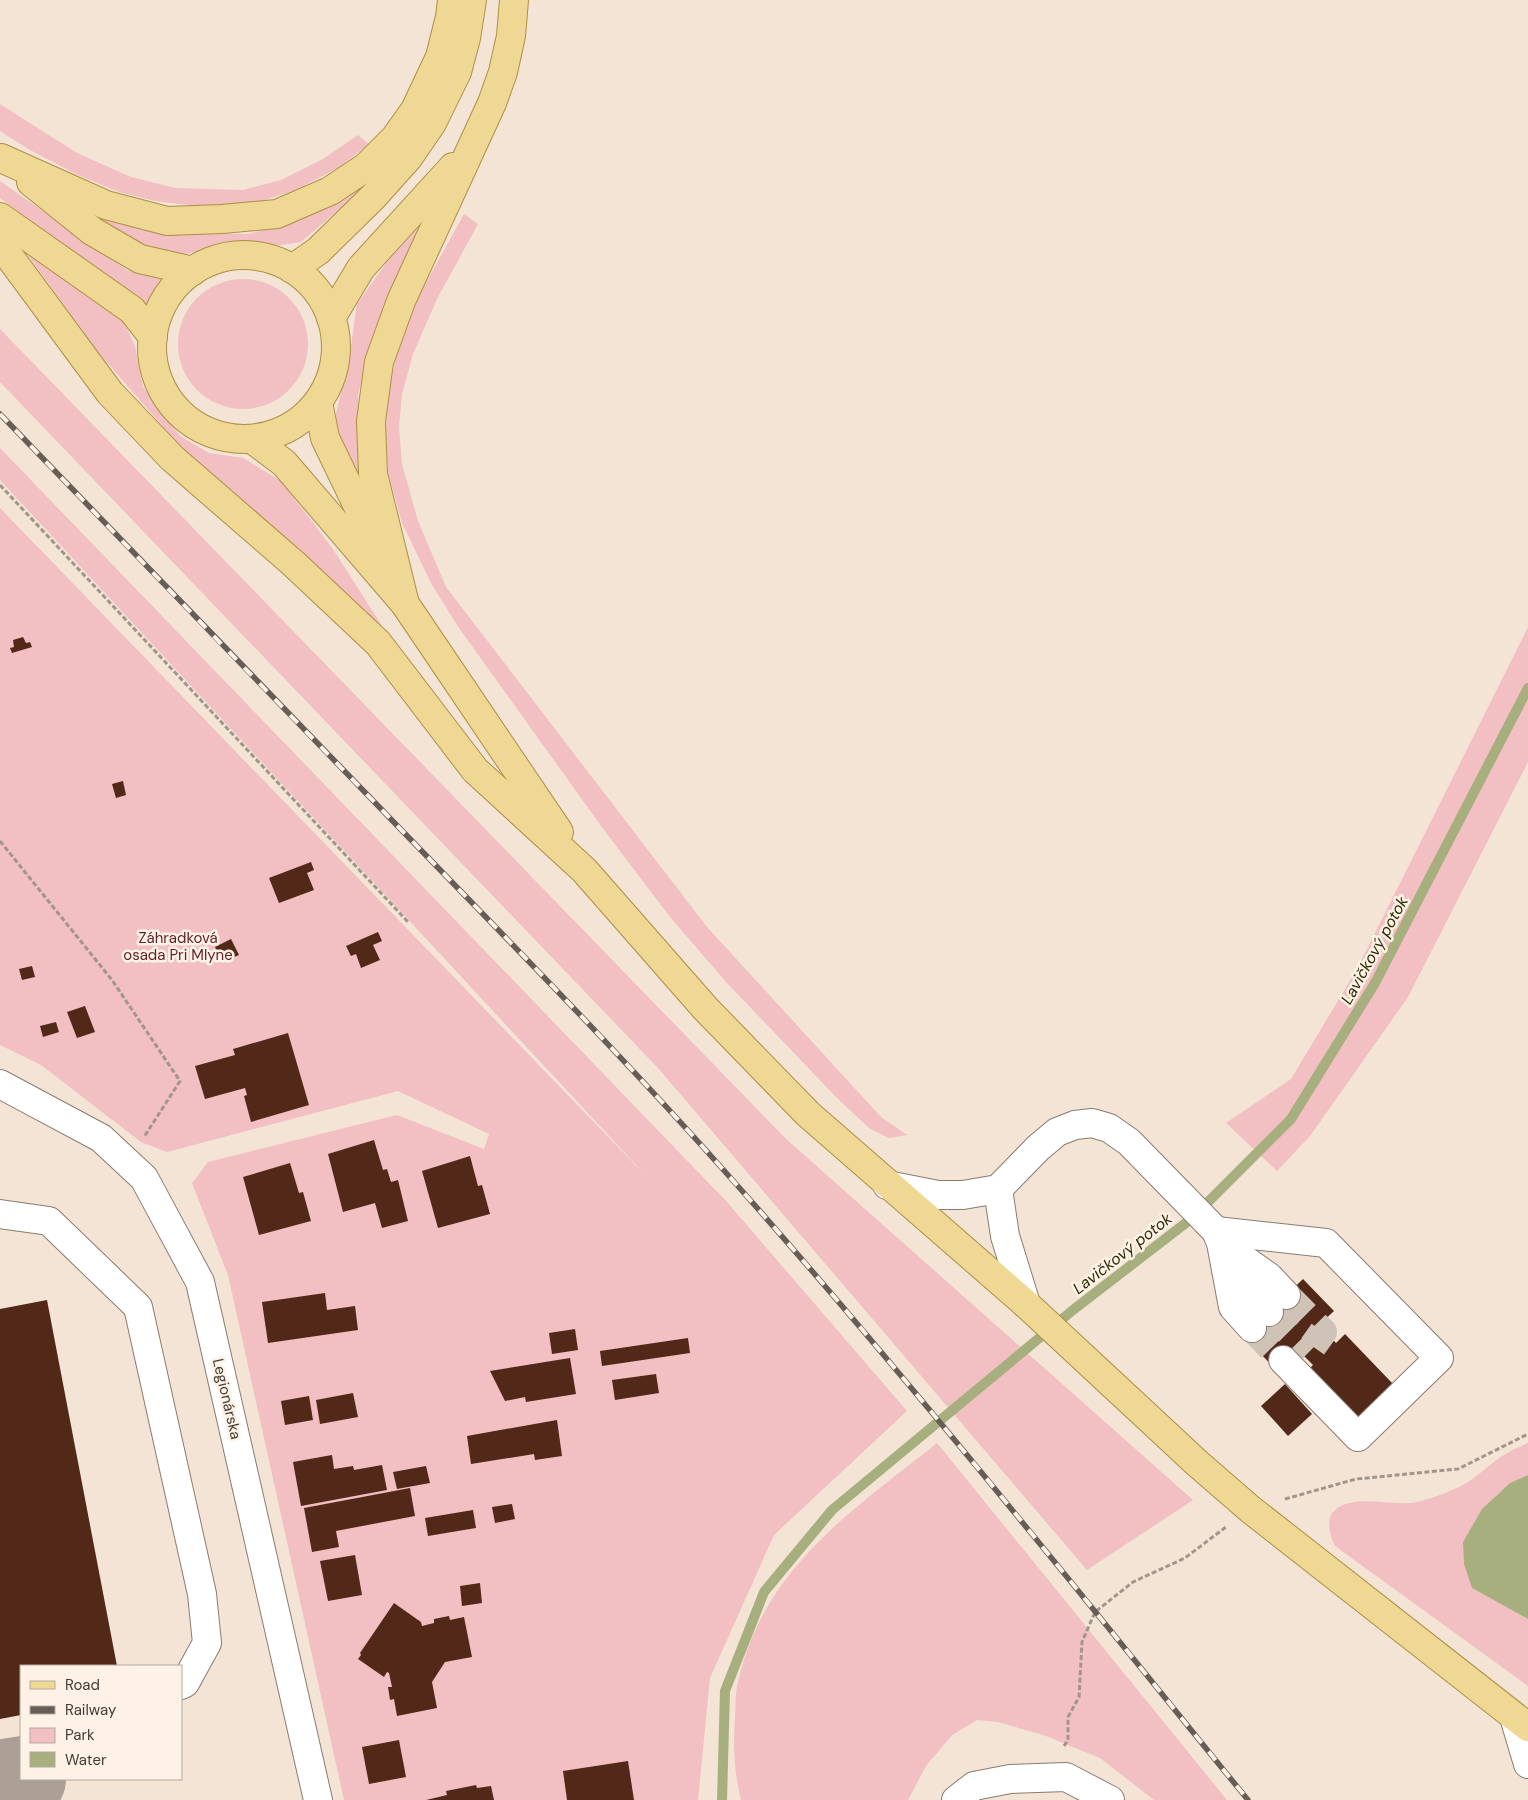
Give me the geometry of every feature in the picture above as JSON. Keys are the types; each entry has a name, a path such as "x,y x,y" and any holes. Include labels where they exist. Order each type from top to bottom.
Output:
{"main road":[{"path":"1,158 106,205 167,221 277,214 330,191 366,167 395,138 415,110 440,57 450,17 452,0"},
{"path":"292,269 318,251 373,197 408,158 432,123 457,72 466,38 472,0"},
{"path":"405,604 373,474 371,421 379,362 401,301 492,103 503,72 511,36 514,0"},
{"path":"331,318 361,268 471,147"},
{"path":"1,158 92,231 140,259 193,271"},
{"path":"0,217 132,310 153,336"},
{"path":"0,244 110,393 172,458 294,564 378,643 475,770 584,870 706,1008 808,1114 887,1185 1026,1304 1197,1463 1250,1509 1521,1722"},
{"path":"242,256 268,259 292,269 316,290 331,318 336,340 335,361 329,382 318,402 305,416 289,427 272,435 252,439 212,434 194,424 169,401 157,377 152,350 153,336 160,311 166,299 178,284 193,271 216,260 242,256"},
{"path":"318,402 325,438 405,604"},
{"path":"252,439 284,463 405,604 584,870"}],"street":[{"name":"Legionárska","path":"0,1084 101,1138 144,1178 200,1282 318,1800"},
{"path":"887,1185 938,1195 963,1195 998,1189 1038,1148 1057,1132 1075,1125 1092,1123 1109,1128 1128,1142 1170,1183 1221,1248 1269,1277 1269,1312 1233,1307 1221,1248"},
{"path":"998,1189 1005,1236 1012,1264 1026,1304"},
{"path":"0,1214 49,1221 138,1307 202,1594 207,1643 185,1683 182,1684"},
{"path":"1221,1248 1326,1243 1439,1358 1358,1437 1294,1363"},
{"path":"1521,1722 1528,1764"},
{"path":"956,1800 974,1786 1010,1779 1066,1777 1110,1800"}],"path":[{"path":"0,485 408,922"},
{"path":"0,841 112,980 180,1082 141,1142"},
{"path":"1042,1778 1068,1740 1068,1717 1080,1697 1082,1642 1095,1612 1133,1582 1185,1558 1250,1509 1356,1479 1458,1469 1528,1434"}],"green space":[{"path":"0,104 77,153 131,177 175,188 243,190 281,180 323,159 358,135 369,144 338,168 295,190 259,202 196,206 155,201 119,192 78,175 30,150 0,131"},
{"path":"373,180 301,242 268,247 230,244 187,254 147,249 100,219 175,233 248,234 296,222"},
{"path":"0,181 127,270 162,279 147,306 0,198"},
{"path":"464,214 478,224 437,299 413,354 402,394 399,427 402,464 418,521 446,587 707,927 881,1117 907,1135 889,1138 869,1128 836,1097 727,983 670,917 604,830 459,628 432,585 402,523 388,473 386,428 388,392 397,353 417,299"},
{"path":"429,216 378,322 358,394 360,463 357,477 333,425 349,360 357,304 387,262"},
{"path":"27,254 123,320 135,346 143,387 180,436 209,453 243,458 281,481 333,549 382,626 185,452 98,352"},
{"path":"243,279 256,280 268,284 289,298 303,319 307,331 307,357 303,369 289,390 268,404 256,408 243,409 230,408 218,404 197,390 183,369 179,357 178,344 179,331 183,319 197,298 218,284 230,280"},
{"path":"0,329 785,1138 1193,1500 1087,1570 658,1068 0,382"},
{"name":"Záhradková osada Pri Mlyne","path":"0,448 727,1202 907,1411 774,1535 710,1678 698,1800 344,1800 228,1275 192,1183 208,1162 397,1115 484,1149 489,1134 398,1091 167,1152 141,1142 41,1065 0,1045 0,508 651,1181 0,480"},
{"path":"1528,627 1528,762 1408,997 1310,1136 1277,1171 1226,1123 1291,1079 1357,969"},
{"path":"937,1443 1227,1800 1154,1800 1100,1758 1046,1736 998,1722 977,1720 952,1735 926,1766 908,1800 741,1800 735,1769 734,1748 736,1690 749,1646 766,1609 788,1576 813,1547 872,1494"},
{"path":"1528,1443 1528,1475 1506,1487 1490,1502 1463,1542 1472,1588 1528,1619 1528,1686 1335,1546 1331,1537 1329,1523 1335,1510 1353,1502 1417,1502 1451,1491 1472,1479 1504,1455"}],"water":[{"path":"1528,1475 1528,1619 1472,1588 1464,1564 1463,1542 1482,1509 1510,1483"}],"building":[{"path":"23,637 26,643 30,642 32,647 12,653 10,648 14,647 13,640"},
{"path":"123,781 126,795 116,798 112,784"},
{"path":"311,862 314,870 307,873 314,890 279,903 269,878"},
{"path":"378,932 382,941 373,945 380,960 361,968 356,954 351,956 346,946"},
{"path":"231,939 239,955 222,962 215,947"},
{"path":"32,966 35,977 22,980 19,969"},
{"path":"85,1006 95,1032 77,1038 67,1012"},
{"path":"56,1022 59,1032 43,1037 40,1026"},
{"path":"288,1033 309,1105 251,1122 244,1096 247,1095 245,1088 205,1099 195,1066 235,1055 233,1049"},
{"path":"374,1140 383,1170 387,1169 391,1182 398,1180 408,1221 382,1228 375,1203 343,1212 328,1154"},
{"path":"470,1156 478,1186 482,1185 490,1214 438,1228 422,1171"},
{"path":"290,1163 299,1193 303,1192 311,1221 259,1235 243,1177"},
{"path":"1303,1279 1334,1311 1319,1325 1336,1343 1345,1334 1393,1384 1358,1418 1310,1368 1313,1365 1296,1348 1274,1368 1244,1336"},
{"path":"325,1293 327,1310 355,1306 358,1330 268,1343 262,1302"},
{"path":"47,1300 117,1665 20,1665 20,1715 0,1719 0,1309"},
{"path":"575,1329 578,1350 552,1354 549,1333"},
{"path":"688,1338 690,1353 602,1366 600,1351"},
{"path":"570,1358 576,1394 526,1402 525,1397 505,1401 490,1371"},
{"path":"656,1374 659,1393 615,1400 612,1380"},
{"path":"1285,1384 1312,1414 1288,1436 1261,1406"},
{"path":"353,1393 358,1417 320,1424 316,1400"},
{"path":"309,1396 313,1420 285,1425 281,1401"},
{"path":"557,1420 562,1456 535,1460 534,1454 471,1464 467,1436"},
{"path":"332,1455 334,1469 353,1466 354,1470 382,1465 387,1490 301,1506 293,1462"},
{"path":"426,1466 430,1483 397,1489 393,1472"},
{"path":"410,1488 415,1516 336,1531 339,1547 312,1552 304,1508"},
{"path":"512,1504 515,1519 495,1523 492,1507"},
{"path":"473,1510 476,1528 428,1536 425,1518"},
{"path":"355,1555 362,1595 328,1601 320,1561"},
{"path":"480,1583 482,1603 462,1606 460,1586"},
{"path":"394,1603 421,1622 422,1626 434,1623 434,1619 449,1616 450,1620 464,1617 472,1657 445,1662 432,1682 437,1708 397,1716 394,1699 390,1700 388,1687 392,1687 389,1673 387,1672 384,1677 358,1659 361,1655 360,1653"},
{"path":"399,1740 406,1777 369,1784 362,1747"},
{"path":"628,1761 634,1800 567,1800 563,1771"},
{"path":"476,1785 477,1788 491,1786 494,1800 426,1800 447,1795 446,1791"}],"waterway":[{"name":"Lavičkový potok","path":"722,1800 725,1691 764,1592 832,1510 1073,1310 1191,1219 1291,1119 1375,983 1528,688"}],"taxiway":[{"path":"0,1783 20,1780"}],"tunnel":[{"path":"1286,1295 1323,1332 1305,1357"},
{"path":"1269,1312 1309,1352"},
{"path":"1252,1328 1283,1360"}],"railway":[{"path":"0,414 554,988 720,1166 922,1400 1248,1800"}]}
